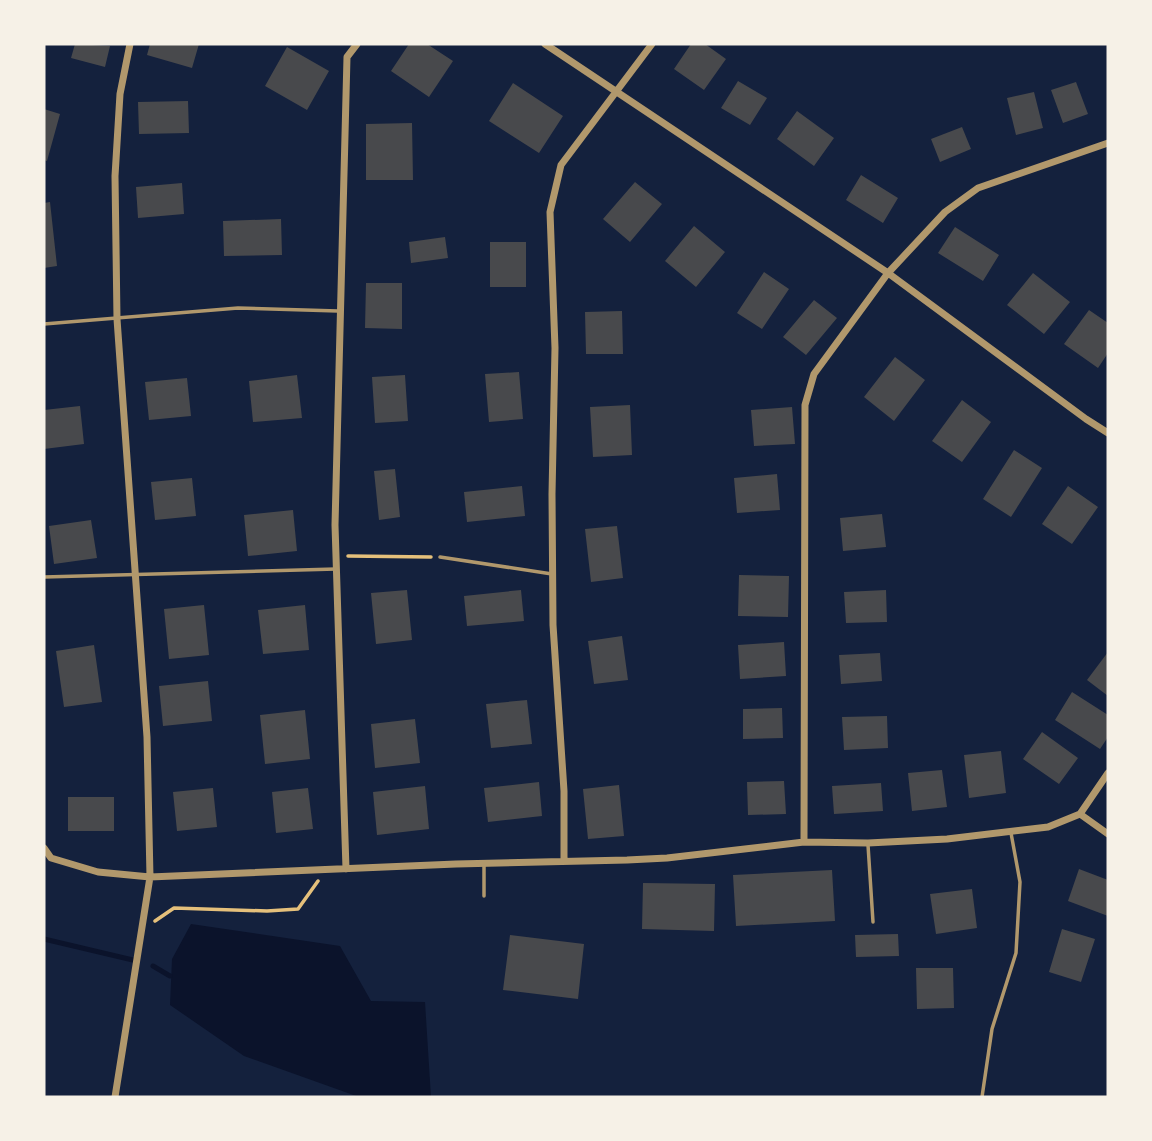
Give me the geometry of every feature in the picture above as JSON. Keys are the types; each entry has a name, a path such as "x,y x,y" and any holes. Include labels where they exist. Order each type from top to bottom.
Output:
{"street":[{"path":"115,1097 150,877 147,737 117,319 115,176 120,94 130,44"},
{"path":"346,869 336,556 347,57 357,44"},
{"path":"545,44 888,273 1108,433"},
{"path":"564,860 564,791 553,625 555,348 550,212 561,165 652,44"},
{"path":"804,842 805,405 814,374 888,273 945,212 978,188 1108,143"},
{"path":"44,848 51,858 98,872 150,877 667,858 804,842 868,843 947,839 1048,827 1080,814 1108,772"},
{"path":"1080,814 1108,834"}],"lane":[{"path":"44,324 238,308 340,311"},
{"path":"440,557 552,574"},
{"path":"44,577 337,569"},
{"path":"982,1097 992,1029 1016,953 1020,882 1011,832"},
{"path":"868,843 873,922"},
{"path":"484,863 484,896"}],"path":[{"path":"336,556 440,557"},
{"path":"144,928 174,908 267,911 299,909 325,871"}],"water":[{"path":"191,924 340,946 371,1001 425,1002 431,1097 359,1097 244,1056 170,1005 172,959"}],"building":[{"path":"75,44 110,46 105,67 71,58"},
{"path":"150,44 199,44 192,68 147,55"},
{"path":"409,44 427,44 453,61 429,97 391,71"},
{"path":"691,44 705,44 726,59 704,90 674,69"},
{"path":"287,47 329,71 307,110 265,86"},
{"path":"738,81 767,98 750,125 721,108"},
{"path":"1076,82 1088,114 1063,123 1051,90"},
{"path":"513,83 563,116 539,153 489,121"},
{"path":"1034,92 1043,128 1016,135 1007,98"},
{"path":"188,101 189,133 139,134 138,102"},
{"path":"44,109 60,114 47,161 44,160"},
{"path":"797,111 834,138 814,166 777,139"},
{"path":"412,123 413,180 366,180 366,124"},
{"path":"962,127 971,149 940,162 931,139"},
{"path":"861,175 898,198 883,223 846,200"},
{"path":"635,182 662,204 630,242 603,219"},
{"path":"182,183 184,214 138,218 136,187"},
{"path":"50,202 57,266 44,268 44,203"},
{"path":"281,219 282,255 224,256 223,221"},
{"path":"694,226 725,252 696,287 665,261"},
{"path":"955,227 999,255 983,281 938,253"},
{"path":"445,237 448,258 411,263 409,242"},
{"path":"490,242 526,242 526,287 490,287"},
{"path":"764,272 789,289 762,329 737,313"},
{"path":"1033,273 1070,302 1044,334 1007,305"},
{"path":"366,283 402,283 402,329 365,328"},
{"path":"814,300 837,318 806,355 783,337"},
{"path":"1089,310 1108,323 1108,353 1098,368 1064,344"},
{"path":"622,311 623,354 586,354 585,312"},
{"path":"895,357 925,380 894,421 864,397"},
{"path":"519,372 523,419 489,422 485,374"},
{"path":"297,375 302,418 253,422 249,381"},
{"path":"405,375 408,421 375,423 372,377"},
{"path":"187,378 191,416 149,420 145,382"},
{"path":"962,400 991,422 962,462 932,441"},
{"path":"630,405 632,455 593,457 590,407"},
{"path":"80,406 84,444 44,449 44,410"},
{"path":"792,407 795,444 754,446 751,410"},
{"path":"1014,450 1042,468 1011,517 983,499"},
{"path":"395,469 400,517 379,520 374,471"},
{"path":"777,474 780,510 737,513 734,478"},
{"path":"192,478 196,516 155,520 151,482"},
{"path":"522,486 525,516 467,522 464,492"},
{"path":"1068,486 1098,507 1072,544 1042,524"},
{"path":"293,510 297,551 248,556 244,515"},
{"path":"882,514 886,547 843,551 840,518"},
{"path":"91,520 97,558 54,564 49,526"},
{"path":"617,526 623,578 591,582 585,529"},
{"path":"739,575 789,576 788,617 738,616"},
{"path":"407,590 412,640 376,644 371,593"},
{"path":"521,590 524,621 467,626 464,596"},
{"path":"886,590 887,622 846,623 844,592"},
{"path":"204,605 209,655 169,659 164,609"},
{"path":"305,605 309,650 263,654 258,610"},
{"path":"622,636 628,680 594,684 588,641"},
{"path":"784,642 786,676 740,679 738,645"},
{"path":"94,645 102,702 64,707 56,651"},
{"path":"1108,652 1108,696 1087,680"},
{"path":"880,653 882,681 841,684 839,655"},
{"path":"208,681 212,721 163,726 159,686"},
{"path":"1072,692 1108,715 1108,737 1100,749 1055,720"},
{"path":"527,700 532,744 491,748 486,704"},
{"path":"782,708 783,738 743,739 743,709"},
{"path":"305,710 310,759 265,764 260,715"},
{"path":"887,716 888,748 844,750 842,717"},
{"path":"415,719 420,763 375,768 371,724"},
{"path":"1042,732 1078,758 1059,784 1023,759"},
{"path":"1001,751 1006,793 969,798 964,755"},
{"path":"942,770 947,807 912,811 908,773"},
{"path":"784,781 786,814 748,815 747,782"},
{"path":"539,782 542,816 488,822 484,788"},
{"path":"881,783 883,811 834,814 832,786"},
{"path":"619,785 624,836 588,839 583,789"},
{"path":"425,786 429,829 377,835 373,792"},
{"path":"213,788 217,827 177,831 173,792"},
{"path":"308,788 313,829 276,833 272,792"},
{"path":"68,797 114,797 114,831 68,831"},
{"path":"1079,869 1108,880 1108,916 1068,901"},
{"path":"832,870 835,921 736,926 733,875"},
{"path":"643,883 715,884 714,931 642,929"},
{"path":"972,889 977,928 936,934 930,894"},
{"path":"1062,929 1095,939 1081,982 1049,972"},
{"path":"898,934 899,956 856,957 855,935"},
{"path":"510,935 584,944 578,999 503,990"},
{"path":"916,968 953,968 954,1008 917,1009"}],"waterway":[{"path":"44,939 137,961"},
{"path":"153,966 170,976"}]}
